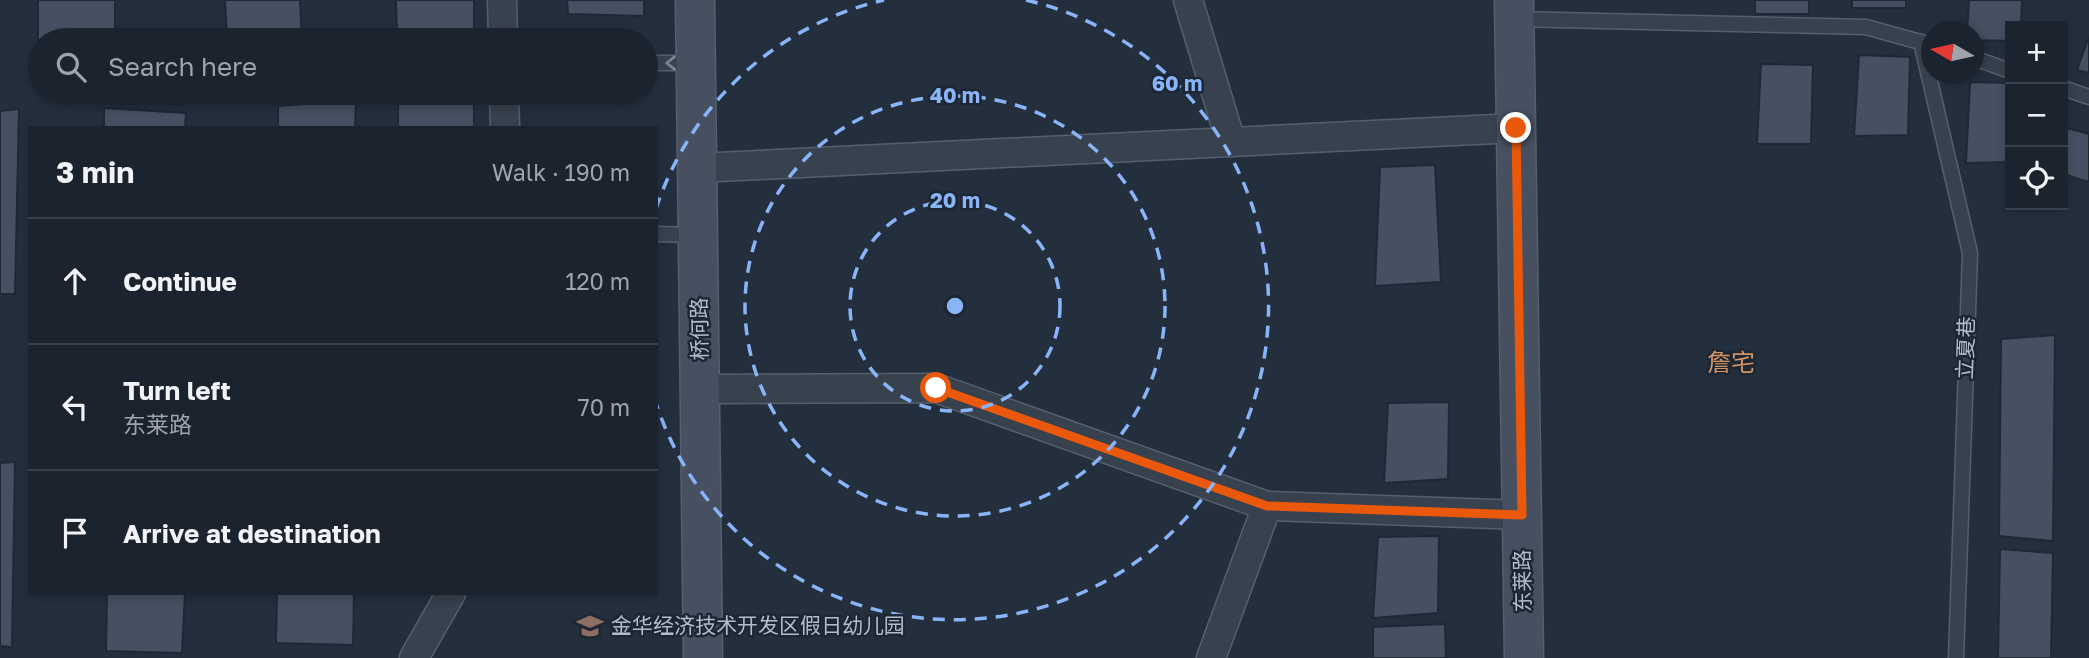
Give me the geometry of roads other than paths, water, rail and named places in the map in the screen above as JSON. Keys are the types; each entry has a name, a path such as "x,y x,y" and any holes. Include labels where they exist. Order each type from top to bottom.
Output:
{"street":[{"path":"502,0 503,28"},
{"name":"桥何路","path":"695,0 704,658"},
{"path":"1188,0 1231,142"},
{"name":"东莱路","path":"1515,9 1524,658"},
{"path":"504,105 505,126"},
{"path":"698,168 1516,128"},
{"path":"700,389 936,388 1267,506 1522,515"},
{"path":"1211,658 1267,506"},
{"path":"414,658 450,595"}],"lane":[{"path":"1515,9 1866,27 1921,43"},
{"path":"1984,62 2005,69"},
{"path":"658,63 696,63"},
{"name":"立夏巷","path":"1934,84 1970,253 1956,658"},
{"path":"2068,90 2089,97"},
{"path":"658,234 698,236"}],"place":[{"name":"金华经济技术开发区假日幼儿园","path":"590,626"}],"district":[{"name":"詹宅","path":"1731,363"}]}
